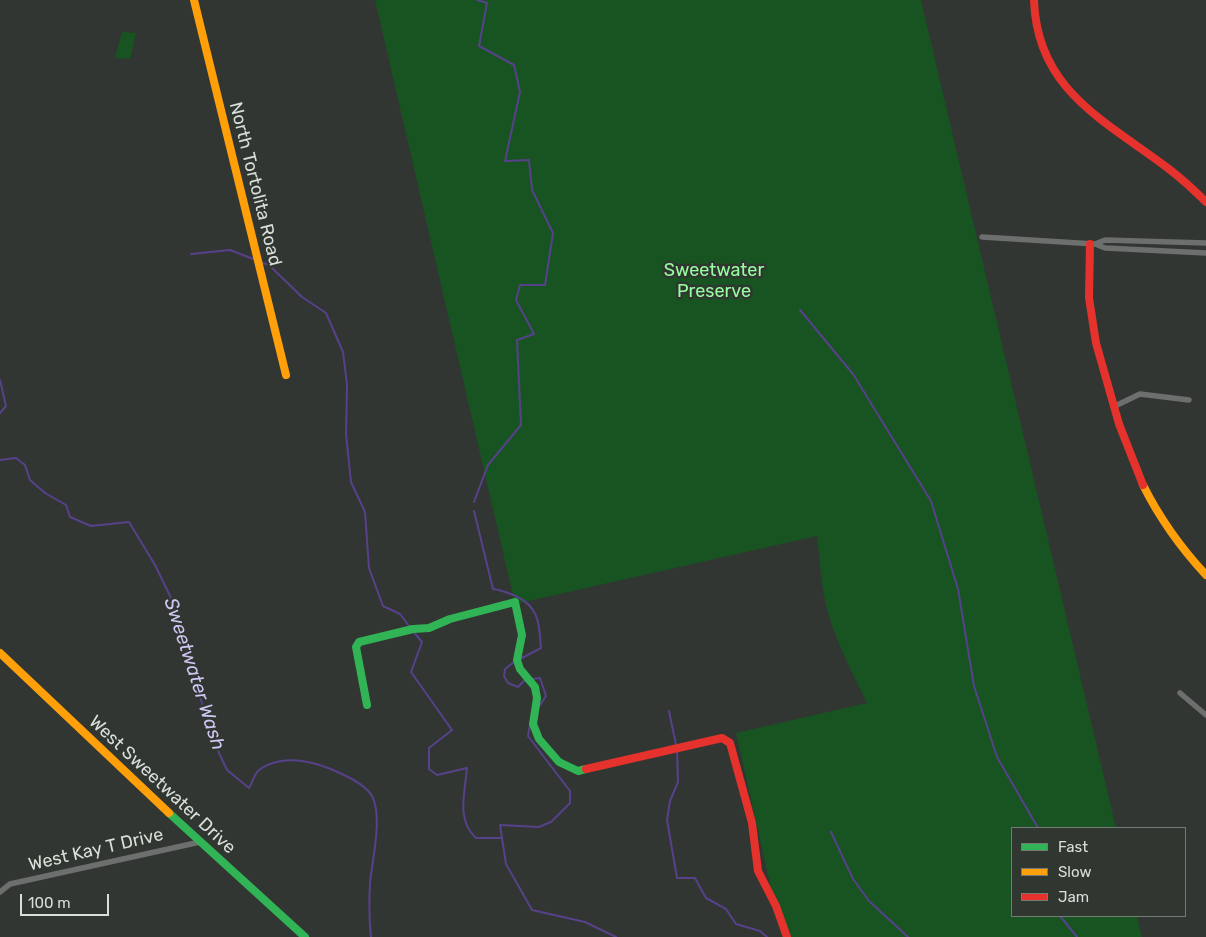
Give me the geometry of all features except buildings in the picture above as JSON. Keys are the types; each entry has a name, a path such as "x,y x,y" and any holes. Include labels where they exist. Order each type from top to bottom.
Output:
{"street":[{"name":"North Tortolita Road","path":"194,0 286,375"},
{"path":"1034,0 1044,49 1050,65 1061,82 1077,100 1101,120 1170,171 1206,202"},
{"path":"982,237 1093,244 1106,248 1206,253"},
{"path":"1093,244 1105,240 1206,243"},
{"path":"1093,244 1090,298 1095,337 1113,408 1133,465 1153,504 1179,544 1206,574"},
{"path":"1113,408 1140,394 1189,400"},
{"path":"367,705 356,647 360,642 413,628 429,628 450,619 515,602 522,636 517,660 520,669 535,687 537,698 533,724 539,738 558,762 578,772 722,738 730,743 752,823 758,871 776,906 787,937"},
{"name":"West Sweetwater Drive","path":"0,653 200,842 305,937"},
{"path":"1180,693 1206,715"},
{"name":"West Kay T Drive","path":"0,892 10,884 200,842"}],"green space":[{"name":"Sweetwater Preserve","path":"375,0 921,0 1116,827 1011,827 1011,917 1137,917 1142,937 782,937 736,733 867,703 841,647 828,613 822,584 817,536 515,604"},
{"path":"122,32 136,33 130,59 115,58"}],"waterway":[{"path":"474,502 488,465 521,425 517,340 534,334 516,300 520,285 545,285 553,233 532,190 529,160 505,161 520,92 514,65 479,46 487,3 477,0"},
{"path":"191,254 230,250 256,260"},
{"path":"260,262 269,265 302,297 326,313 343,352 347,385 346,434 351,482 365,512 369,568 383,606 400,614 410,627"},
{"path":"800,310 853,374 931,501 958,589 974,686 997,757 1037,827"},
{"name":"Sweetwater Wash","path":"0,380 6,406 0,413"},
{"name":"Sweetwater Wash","path":"0,460 16,458 25,465 30,480 45,493 66,505 70,517 91,526 129,522 155,565 173,602 214,742 227,770 249,788 257,773 268,765 291,760 310,762 351,778 372,796 377,815 377,827 370,883 371,937"},
{"path":"474,511 493,589 516,596 524,601 530,606 537,617 541,648 520,659"},
{"path":"413,631 422,642 411,672 452,730 429,748 429,769 437,775 467,768 463,805 466,823 476,838 502,838"},
{"path":"514,662 505,669 504,676 508,683 518,687 525,680"},
{"path":"532,679 540,678 546,696 538,708"},
{"path":"669,711 676,745"},
{"path":"530,725 528,736 570,791 570,803 551,822 539,827 500,825 506,864 532,910 585,922 616,937"},
{"path":"677,750 678,782 670,801 667,820 677,878 695,878 706,898 726,909 736,924 760,931 767,937"},
{"path":"831,832 853,879 869,901 908,937"},
{"path":"1061,917 1077,937"}],"traffic: fast":[{"path":"367,705 356,647 359,642 413,629 429,628 450,619 515,602 522,635 517,660 520,669 535,687 537,698 533,724 539,739 559,762 578,771 586,769"},
{"path":"169,813 305,937"}],"traffic: slow":[{"path":"194,0 286,375"},
{"path":"1143,485 1171,532 1206,575"},
{"path":"0,653 169,813"}],"traffic: jam":[{"path":"1034,0 1038,31 1048,58 1061,81 1079,101 1099,118 1169,169 1206,202"},
{"path":"1090,244 1089,298 1096,343 1119,424 1143,485"},
{"path":"586,769 722,738 730,743 752,823 758,871 776,906 787,937"}]}
